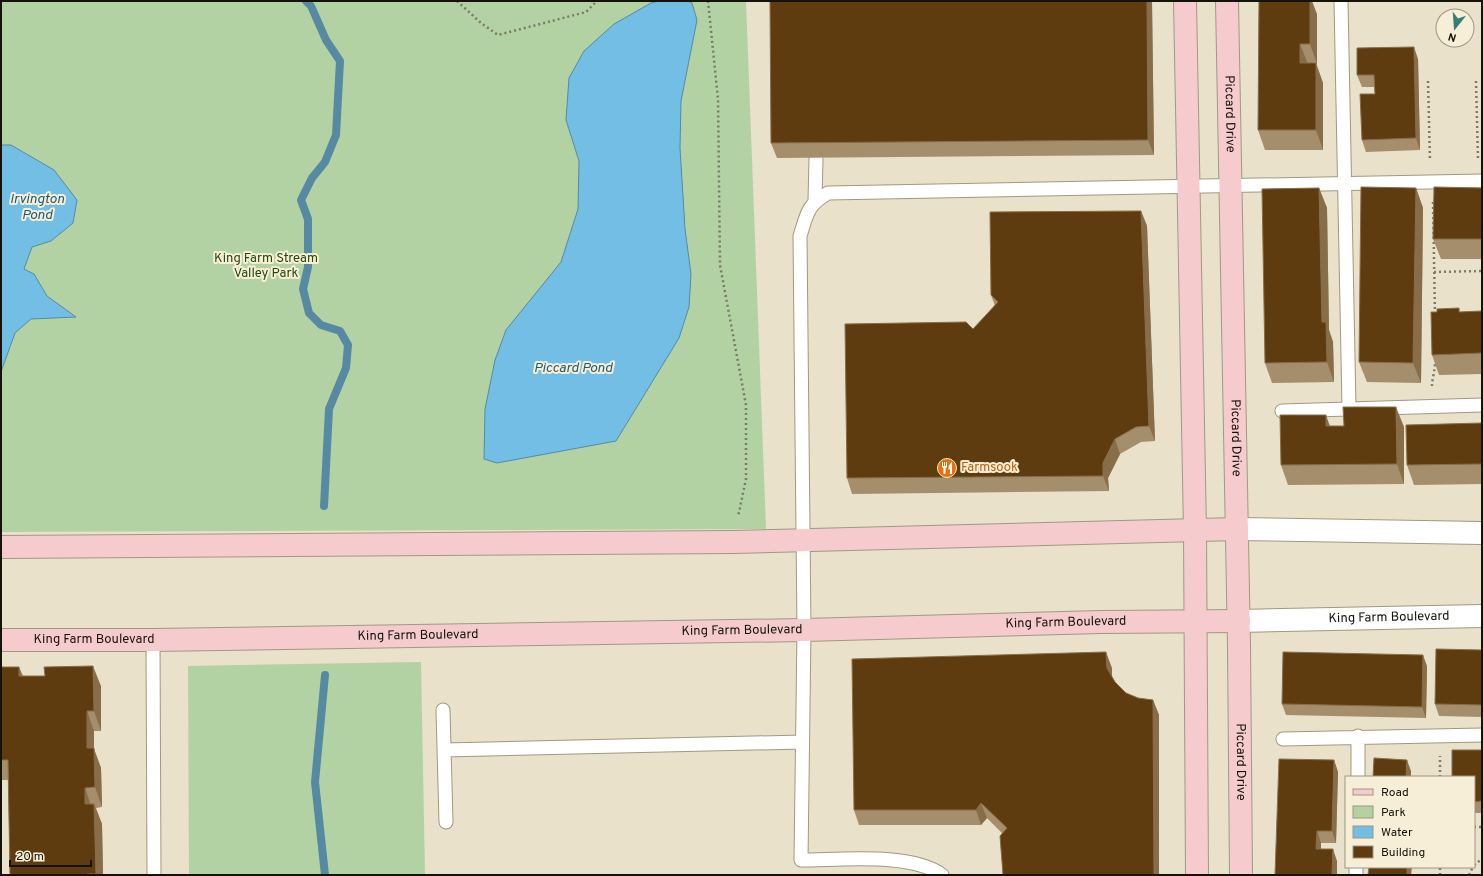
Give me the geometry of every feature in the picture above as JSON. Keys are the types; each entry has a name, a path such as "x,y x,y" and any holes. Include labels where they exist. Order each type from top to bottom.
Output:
{"street":[{"path":"1185,1 1195,530 1196,875"},
{"name":"Piccard Drive","path":"1227,1 1239,621 1241,875"},
{"path":"1,547 733,542 1237,529 1482,533"},
{"name":"King Farm Boulevard","path":"1,640 153,640 804,630 1482,616"}],"lane":[{"path":"1341,1 1348,408"},
{"path":"816,159 815,200 808,212 800,236 804,540 801,860 884,860 913,863 935,870 942,875"},
{"path":"815,200 828,193 1231,184 1482,181"},
{"path":"1282,411 1482,405"},
{"path":"153,640 154,875"},
{"path":"443,710 446,822"},
{"path":"1283,739 1358,736 1482,735"},
{"path":"1358,736 1358,776"},
{"path":"444,750 802,742"}],"path":[{"path":"457,1 481,23 498,35 586,12 597,1"},
{"path":"708,1 718,99 720,265 746,405 746,479 733,542"},
{"path":"1428,81 1430,161"},
{"path":"1476,81 1478,160"},
{"path":"1432,181 1435,318"},
{"path":"1434,272 1482,271"},
{"path":"1432,386 1432,381 1436,375 1435,361"}],"green space":[{"name":"King Farm Stream Valley Park","path":"1,1 746,1 766,529 1,532"},
{"path":"421,662 425,875 189,875 188,666"}],"water":[{"name":"Piccard Pond","path":"659,1 688,1 692,3 697,20 681,101 680,148 685,229 691,274 689,307 679,338 616,441 497,463 484,459 485,409 495,360 506,330 561,262 578,209 579,161 566,120 569,78 584,51 614,24 651,3"},
{"name":"Irvington Pond","path":"1,145 11,145 54,170 77,200 73,223 51,241 32,247 24,269 34,274 47,296 76,317 31,319 15,333 1,372"}],"building":[{"path":"770,1 1147,1 1148,140 771,143"},
{"path":"1259,1 1310,1 1310,44 1300,44 1300,63 1316,63 1316,130 1258,130"},
{"path":"1414,47 1416,138 1362,140 1360,94 1375,94 1374,75 1357,75 1357,48"},
{"path":"1361,187 1416,188 1413,363 1359,362"},
{"path":"1434,187 1482,188 1482,239 1433,239"},
{"path":"1319,188 1322,322 1326,322 1327,362 1265,363 1262,189"},
{"path":"1141,211 1149,426 1136,427 1115,439 1103,463 1103,476 847,478 845,324 966,322 973,329 998,302 991,295 990,212"},
{"path":"1459,308 1459,312 1482,311 1482,353 1432,355 1431,312 1437,312 1437,309"},
{"path":"1343,407 1396,407 1397,464 1281,465 1280,415 1326,415 1326,426 1344,426"},
{"path":"1482,423 1482,464 1407,465 1406,425"},
{"path":"1436,649 1482,650 1482,705 1435,704"},
{"path":"1106,652 1107,668 1115,682 1126,693 1138,698 1153,700 1154,875 1003,875 1000,836 1007,828 981,803 976,810 854,810 852,659"},
{"path":"1283,652 1423,655 1422,707 1282,704"},
{"path":"93,666 94,711 87,711 87,748 94,748 95,787 85,788 85,804 94,804 96,874 10,875 8,760 1,760 1,667 19,667 19,676 45,676 44,667"},
{"path":"1452,750 1482,750 1482,801 1475,802 1475,776 1452,776"},
{"path":"1374,758 1407,760 1406,776 1373,776"},
{"path":"1279,759 1334,760 1332,831 1317,831 1316,849 1333,849 1332,875 1275,875"},
{"path":"1369,868 1407,868 1407,875 1368,875"}],"waterway":[{"path":"306,1 311,6 326,40 340,61 336,135 325,162 312,178 301,200 308,219 308,267 303,289 309,313 321,325 340,331 348,345 346,368 329,409 324,506"},
{"path":"325,675 315,782 325,875"}],"place":[{"name":"Farmsook","path":"947,468"}]}
